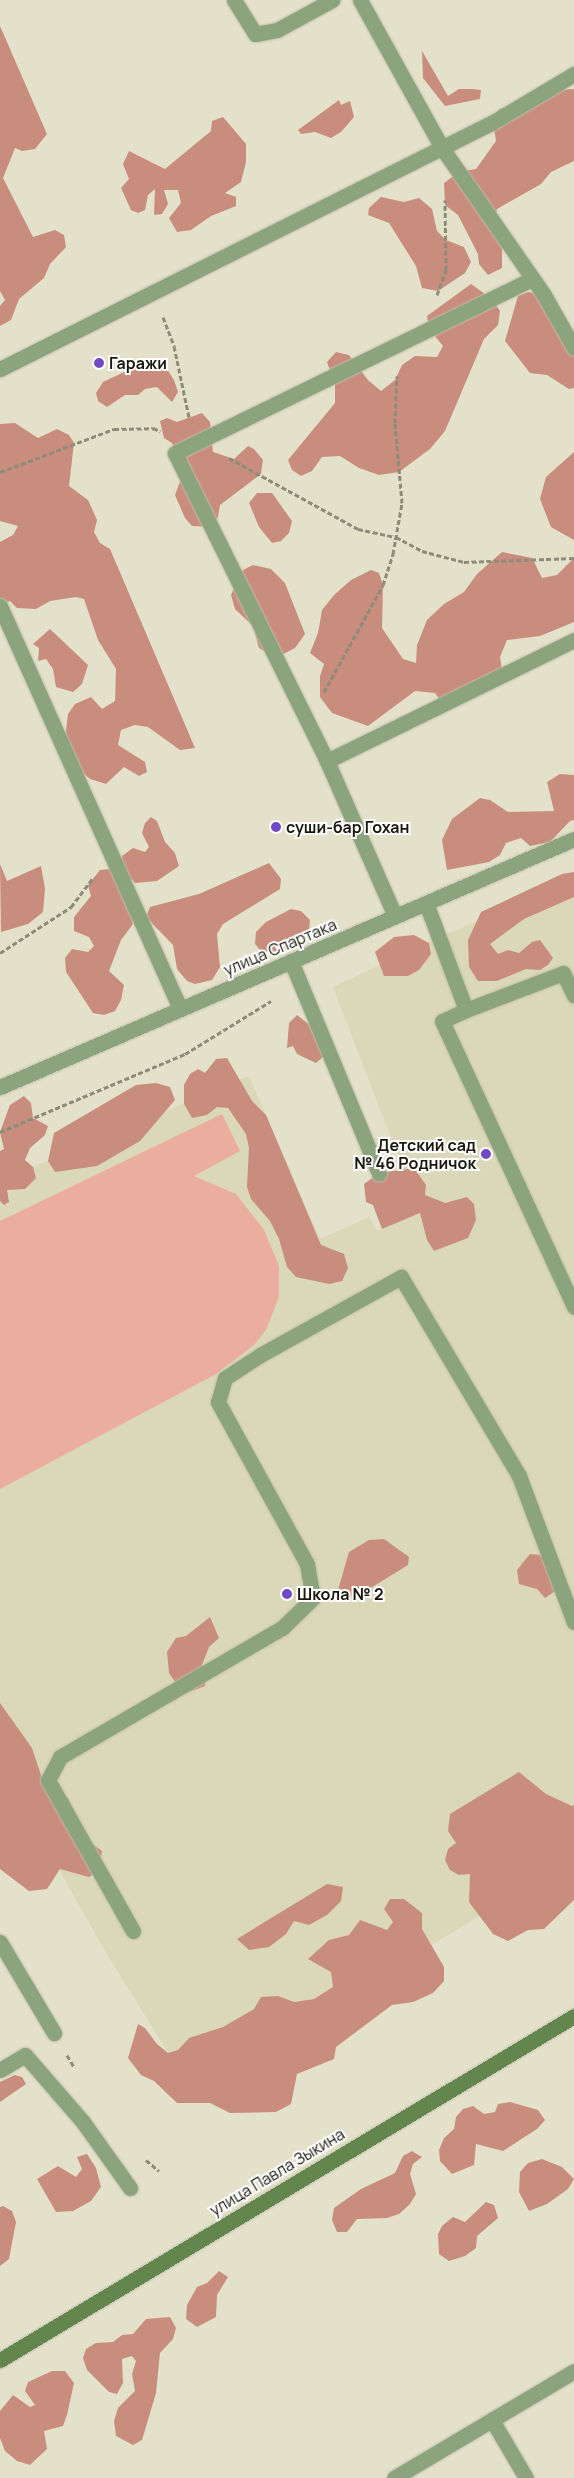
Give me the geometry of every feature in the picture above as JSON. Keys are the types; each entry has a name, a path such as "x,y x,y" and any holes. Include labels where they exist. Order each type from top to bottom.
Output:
{"main road":[{"name":"улица Павла Зыкина","path":"0,2360 574,2016"}],"street":[{"path":"234,0 255,34 277,30 332,0"},
{"path":"360,0 442,148 532,279 574,348"},
{"path":"0,369 442,148 574,74"},
{"path":"395,916 327,760 175,453 532,279"},
{"path":"0,606 180,1009"},
{"path":"327,760 574,640"},
{"name":"улица Спартака","path":"0,1087 574,839"},
{"path":"426,903 466,1010"},
{"path":"291,961 303,985 379,1173"},
{"path":"574,996 563,973 442,1020 574,1307"},
{"path":"133,1931 48,1780 60,1757 282,1628 313,1598 308,1564 218,1402 224,1378 262,1354 402,1277 519,1476 574,1622"},
{"path":"0,1942 54,2033"},
{"path":"0,2070 25,2055 83,2122 130,2188"},
{"path":"394,2478 574,2371"},
{"path":"492,2420 526,2478"}],"path":[{"path":"306,720 383,585 396,537 402,503 395,380 434,303 446,270 442,148"},
{"path":"154,293 174,346 188,406 192,445"},
{"path":"0,472 114,429 153,428 192,445 234,459 358,529 396,537 422,551 464,562 574,558"},
{"path":"0,953 71,907 111,856"},
{"path":"0,1132 186,1054 303,985"}],"shaded area":[{"path":"0,26 47,134 35,149 22,151 15,148 3,178 33,237 55,230 64,235 66,247 50,264 44,278 19,299 11,320 0,326 0,306 5,300 0,291"},
{"path":"422,51 448,96 459,89 472,89 481,90 480,99 445,106 423,78"},
{"path":"574,89 574,161 551,172 541,184 497,209 494,223 502,248 502,268 488,275 479,264 478,254 458,215 445,205 444,183 459,172 476,169 496,141 493,122 499,109 521,105 532,109 546,91"},
{"path":"339,100 341,105 350,101 354,117 341,132 331,138 315,132 301,134 298,130"},
{"path":"223,117 246,144 246,162 241,182 225,193 236,197 236,206 211,216 191,230 177,232 169,218 181,203 178,190 164,190 168,204 162,214 154,215 155,189 148,195 145,210 138,213 131,210 121,188 129,179 123,164 129,151 165,169 211,131 212,121"},
{"path":"381,197 404,202 419,198 432,209 437,231 446,240 464,247 471,262 465,273 438,291 422,288 416,266 389,223 368,215 369,208"},
{"path":"471,284 492,299 500,311 498,325 484,339 445,431 430,449 399,472 379,475 359,468 340,456 322,457 312,471 301,476 292,470 288,460 335,403 335,385 327,362 336,352 349,355 368,380 381,391 395,380 402,365 415,356 437,357 443,346 429,329 427,316"},
{"path":"528,292 544,295 574,348 574,388 569,389 547,375 530,373 505,341 518,296"},
{"path":"152,359 165,366 174,380 178,392 172,402 157,387 145,389 138,395 125,395 107,407 98,401 96,393 103,382"},
{"path":"202,413 210,422 213,452 234,459 248,446 254,449 263,460 261,474 220,505 218,517 211,527 192,526 185,518 175,495 184,471 172,443 164,438 160,421 167,418 177,422"},
{"path":"15,423 38,438 57,429 69,435 74,443 69,486 88,500 97,520 94,532 100,543 110,549 195,748 180,750 148,727 135,725 121,730 118,745 145,762 147,772 139,776 124,767 106,784 90,779 77,768 64,747 68,714 75,704 91,697 102,709 115,701 116,669 98,640 84,599 76,597 50,601 36,609 17,608 10,601 0,605 0,542 13,535 18,526 0,521 0,424"},
{"path":"574,452 574,540 551,527 540,499 546,477"},
{"path":"257,493 272,493 292,521 289,533 281,541 272,543 259,527 249,503"},
{"path":"502,552 532,558 542,578 557,575 574,558 574,622 540,636 507,640 500,657 502,669 443,704 435,693 415,691 368,726 332,713 320,697 320,676 324,664 310,653 318,633 322,610 334,595 351,580 371,570 379,573 383,585 382,628 403,659 416,663 417,645 427,620 444,604 464,592 477,574"},
{"path":"253,565 271,569 285,583 305,634 295,648 276,658 259,648 253,626 235,609 231,595 243,570"},
{"path":"50,629 88,665 82,684 73,692 56,687 53,669 46,659 38,661 39,648 33,644"},
{"path":"560,774 574,775 574,820 570,821 550,842 530,846 521,838 506,843 500,855 489,862 447,870 442,840 452,819 480,798 490,800 508,812 554,811 547,782"},
{"path":"151,817 157,821 165,842 175,853 179,866 157,881 135,883 122,869 122,856 133,848 145,852 149,847 142,833 145,823"},
{"path":"269,863 281,879 280,889 223,924 217,934 220,967 212,980 195,984 187,981 177,969 173,945 146,917 150,907 199,894"},
{"path":"0,864 7,881 41,866 45,889 43,912 28,924 1,932"},
{"path":"109,869 119,875 133,924 121,940 109,971 124,985 121,1000 115,1011 104,1015 93,1013 66,972 65,958 72,949 88,952 94,946 89,937 74,931 74,917 91,896 88,885 100,870"},
{"path":"574,872 574,897 524,919 490,944 498,954 508,950 519,953 532,942 540,940 553,958 548,965 540,970 526,969 497,981 478,981 469,967 468,940 481,912 562,874"},
{"name":"Школа № 2","path":"574,883 574,1857 193,2093 105,1951 0,1765 0,1181 249,1076 320,1239 369,1217 377,1231 420,1213 333,987 439,937"},
{"path":"291,909 301,911 310,920 309,931 286,950 263,953 255,944 256,932 266,922"},
{"path":"414,935 429,943 431,954 419,970 408,976 384,976 375,952 394,937"},
{"path":"297,1015 311,1026 324,1056 316,1063 297,1054 293,1046 287,1048 289,1023"},
{"path":"227,1058 252,1101 266,1115 321,1245 344,1254 348,1268 342,1281 329,1284 296,1277 287,1267 279,1239 270,1221 251,1199 247,1187 249,1148 246,1134 228,1108 217,1107 207,1115 192,1118 184,1104 184,1085 190,1074 198,1069 205,1073 216,1059"},
{"path":"156,1083 170,1087 175,1100 140,1141 97,1166 55,1172 48,1161 54,1133 136,1085"},
{"path":"24,1096 31,1103 33,1118 48,1126 45,1135 30,1148 25,1160 33,1167 36,1178 25,1189 7,1190 9,1202 4,1205 0,1201 0,1151 4,1149 0,1132 10,1105"},
{"path":"222,1114 240,1151 194,1176 236,1194 264,1230 279,1266 279,1297 266,1330 254,1345 216,1374 0,1489 0,1221"},
{"path":"414,1168 426,1185 425,1195 445,1203 467,1197 474,1204 476,1220 468,1238 434,1251 427,1240 420,1213 382,1229 373,1205 366,1202 364,1184 379,1173"},
{"path":"384,1539 409,1557 408,1565 356,1597 341,1596 338,1590 349,1552 369,1540"},
{"path":"530,1554 540,1555 554,1567 561,1587 545,1598 537,1589 519,1584 517,1570"},
{"path":"210,1617 219,1638 209,1647 202,1665 207,1672 205,1686 184,1694 171,1693 175,1682 169,1673 167,1652 176,1638 186,1636"},
{"path":"0,1703 32,1748 47,1793 68,1798 80,1822 79,1834 102,1851 99,1870 89,1877 60,1869 47,1889 29,1891 0,1869"},
{"path":"519,1772 546,1794 572,1806 574,1805 574,1900 544,1929 528,1930 508,1941 493,1934 469,1902 470,1874 459,1875 450,1870 445,1860 448,1849 456,1843 448,1831 450,1814"},
{"path":"327,1884 343,1887 341,1901 327,1915 309,1925 294,1921 286,1934 269,1947 249,1950 237,1939"},
{"path":"390,1899 404,1899 422,1913 422,1929 444,1967 444,1981 433,1993 413,2002 392,2005 336,2047 334,2059 297,2074 291,2104 276,2112 230,2113 210,2103 177,2103 154,2081 141,2075 128,2058 138,2024 145,2028 157,2044 168,2053 178,2050 189,2038 223,2027 254,2009 261,1997 278,1996 294,2002 314,1999 333,1987 331,1972 308,1959 329,1940 349,1935 360,1920 387,1930 393,1922 384,1909"},
{"path":"15,2075 22,2077 26,2084 0,2102 0,2082"},
{"path":"510,2102 538,2110 545,2120 537,2129 503,2151 476,2144 474,2165 452,2174 440,2161 439,2150 444,2138 454,2129 456,2117 463,2109 473,2106 484,2114 495,2112 498,2104"},
{"path":"412,2151 422,2157 413,2164 410,2174 416,2194 410,2204 399,2214 387,2218 357,2219 347,2232 337,2232 332,2220 334,2208 361,2189 395,2173 403,2156"},
{"path":"87,2154 96,2168 101,2187 91,2201 73,2211 56,2212 37,2179 58,2166 76,2177 82,2169 77,2157"},
{"path":"542,2159 562,2167 574,2179 568,2189 547,2204 529,2211 519,2192 520,2172 528,2163"},
{"path":"486,2202 494,2205 498,2218 477,2236 476,2248 465,2256 449,2261 439,2254 438,2234 442,2226 453,2217 465,2222"},
{"path":"3,2206 12,2211 16,2222 9,2259 0,2266 0,2207"},
{"path":"219,2271 228,2277 217,2295 216,2317 197,2327 186,2319 187,2305 197,2287 207,2283"},
{"path":"170,2317 176,2328 173,2339 160,2353 156,2393 142,2440 133,2445 116,2436 114,2421 118,2408 135,2391 132,2374 136,2361 132,2356 122,2359 123,2383 117,2394 109,2392 87,2370 83,2358 86,2349 96,2343 113,2342 122,2335 133,2334 146,2319"},
{"path":"52,2371 65,2371 74,2383 63,2426 44,2431 47,2449 30,2465 17,2461 5,2451 0,2438 0,2411 13,2395 30,2407 35,2405 25,2391 28,2382"}],"place":[{"name":"Гаражи","path":"99,363"},
{"name":"суши-бар Гохан","path":"276,827"},
{"name":"Детский сад № 46 Родничок","path":"486,1154"},
{"name":"Школа № 2","path":"287,1594"}]}
